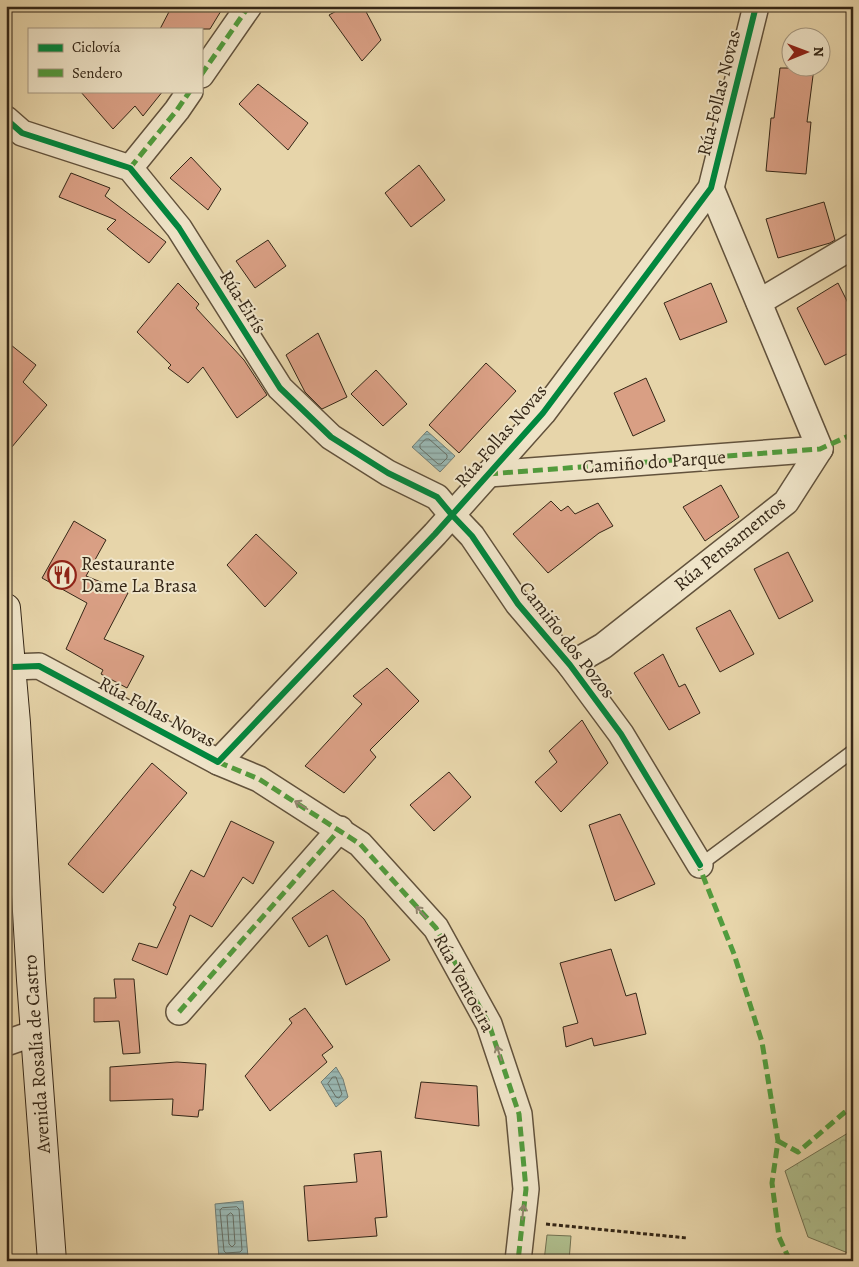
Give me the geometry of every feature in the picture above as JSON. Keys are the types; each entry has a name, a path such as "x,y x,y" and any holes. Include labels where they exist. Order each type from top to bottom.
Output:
{"street":[{"path":"202,74 249,6"},
{"name":"Rúa Follas Novas","path":"12,667 39,666 218,762 452,515 543,413 711,188 756,6"},
{"path":"6,119 22,133 130,168 189,92"},
{"name":"Rúa Eirís","path":"130,168 179,228 280,388 331,437 388,473 436,497 452,515"},
{"path":"711,188 820,449"},
{"path":"759,302 853,246"},
{"name":"Camiño do Parque","path":"488,474 820,449"},
{"name":"Rúa Pensamentos","path":"570,665 603,646 786,502 820,449"},
{"name":"Camiño dos Pozos","path":"452,515 472,536 518,604 570,665 621,734 700,865"},
{"name":"Avenida Rosalía de Castro","path":"7,615 52,1261"},
{"name":"Rúa Ventoeira","path":"218,762 259,779 340,829 360,844 436,928 489,1024 519,1114 526,1189 518,1261"},
{"path":"180,1012 340,829"},
{"path":"6,1043 35,1033"}],"lane":[{"name":"Camiño dos Pozos","path":"700,865 853,751"}],"path":[{"path":"522,1222 688,1238"}],"green space":[{"path":"853,1130 853,1255 808,1237 785,1171"},
{"path":"547,1235 571,1236 569,1261 544,1261"}],"water":[{"path":"427,431 455,456 440,472 412,447"},
{"path":"336,1067 343,1079 348,1097 336,1107 321,1082"},
{"path":"243,1201 248,1257 219,1259 215,1204"}],"building":[{"path":"172,6 224,6 210,29 161,28"},
{"path":"346,6 363,6 381,40 362,61 329,15"},
{"path":"780,68 782,68 782,78 813,78 807,122 811,122 806,174 766,171 771,118 774,118"},
{"path":"258,84 308,123 288,150 239,104"},
{"path":"81,92 162,92 143,116 135,106 113,129"},
{"path":"191,157 221,189 208,210 170,178"},
{"path":"419,165 445,200 411,227 385,193"},
{"path":"71,173 110,188 105,196 166,242 149,263 107,229 116,220 59,197"},
{"path":"824,202 835,240 778,258 766,219"},
{"path":"268,240 286,266 255,288 236,261"},
{"path":"178,283 199,304 196,308 244,360 267,395 237,418 203,367 188,383 168,368 171,365 137,332"},
{"path":"711,283 727,322 680,340 664,303"},
{"path":"838,283 853,313 853,351 825,365 797,308"},
{"path":"318,333 347,397 322,409 305,392 286,355"},
{"path":"6,341 36,365 23,382 47,405 6,454"},
{"path":"486,363 516,391 459,453 429,425"},
{"path":"376,370 407,404 383,426 351,394"},
{"path":"646,378 665,421 633,436 614,393"},
{"path":"721,485 739,517 705,541 683,507"},
{"path":"551,501 561,511 568,506 575,514 598,503 613,526 599,533 548,573 513,534"},
{"path":"74,521 106,540 86,576 128,593 104,639 144,656 127,688 101,674 103,670 66,649 87,603 42,578"},
{"path":"256,534 297,573 265,607 227,565"},
{"path":"788,552 813,601 779,619 754,569"},
{"path":"730,610 754,654 720,672 696,628"},
{"path":"663,654 679,687 685,684 700,713 669,730 634,673"},
{"path":"387,668 419,701 370,750 376,757 344,793 305,766 362,704 353,696"},
{"path":"582,720 608,763 561,812 535,782 557,762 549,751"},
{"path":"152,763 187,793 103,893 68,864"},
{"path":"449,772 471,797 434,831 410,805"},
{"path":"620,814 655,884 615,901 589,825"},
{"path":"231,821 274,842 253,884 243,877 212,927 190,915 167,975 132,960 139,943 157,948 176,907 173,905 191,870 204,877"},
{"path":"333,890 364,919 390,960 346,985 327,935 309,947 292,918"},
{"path":"611,949 626,996 636,993 646,1034 594,1046 592,1038 566,1047 563,1027 578,1023 560,963"},
{"path":"114,979 134,979 140,1053 123,1054 119,1021 94,1022 94,998 116,998"},
{"path":"305,1008 333,1047 322,1055 327,1062 270,1111 245,1076 292,1023 289,1019"},
{"path":"177,1062 206,1064 203,1110 199,1110 198,1117 172,1115 173,1099 110,1101 110,1067"},
{"path":"421,1082 477,1086 479,1126 415,1118"},
{"path":"381,1151 387,1217 375,1218 377,1236 308,1241 304,1186 357,1182 354,1154"}],"marked path":[{"path":"202,74 249,6"},
{"path":"130,168 189,92"},
{"path":"488,474 820,449 853,434"},
{"path":"218,762 259,779 360,844 436,928 489,1024 519,1114 526,1189 518,1261"},
{"path":"179,1012 340,829"},
{"path":"697,861 734,954 762,1042 778,1141 772,1183 779,1237 790,1261"},
{"path":"778,1141 798,1152 853,1107"}],"cycle path":[{"path":"12,667 39,666 218,762 435,534 543,413 711,188 756,6"},
{"path":"6,119 22,133 130,168 179,228 280,388 331,437 388,473 437,497 472,536 518,604 570,665 621,734 700,865"}],"place":[{"name":"Restaurante Dame La Brasa","path":"62,575"}]}
